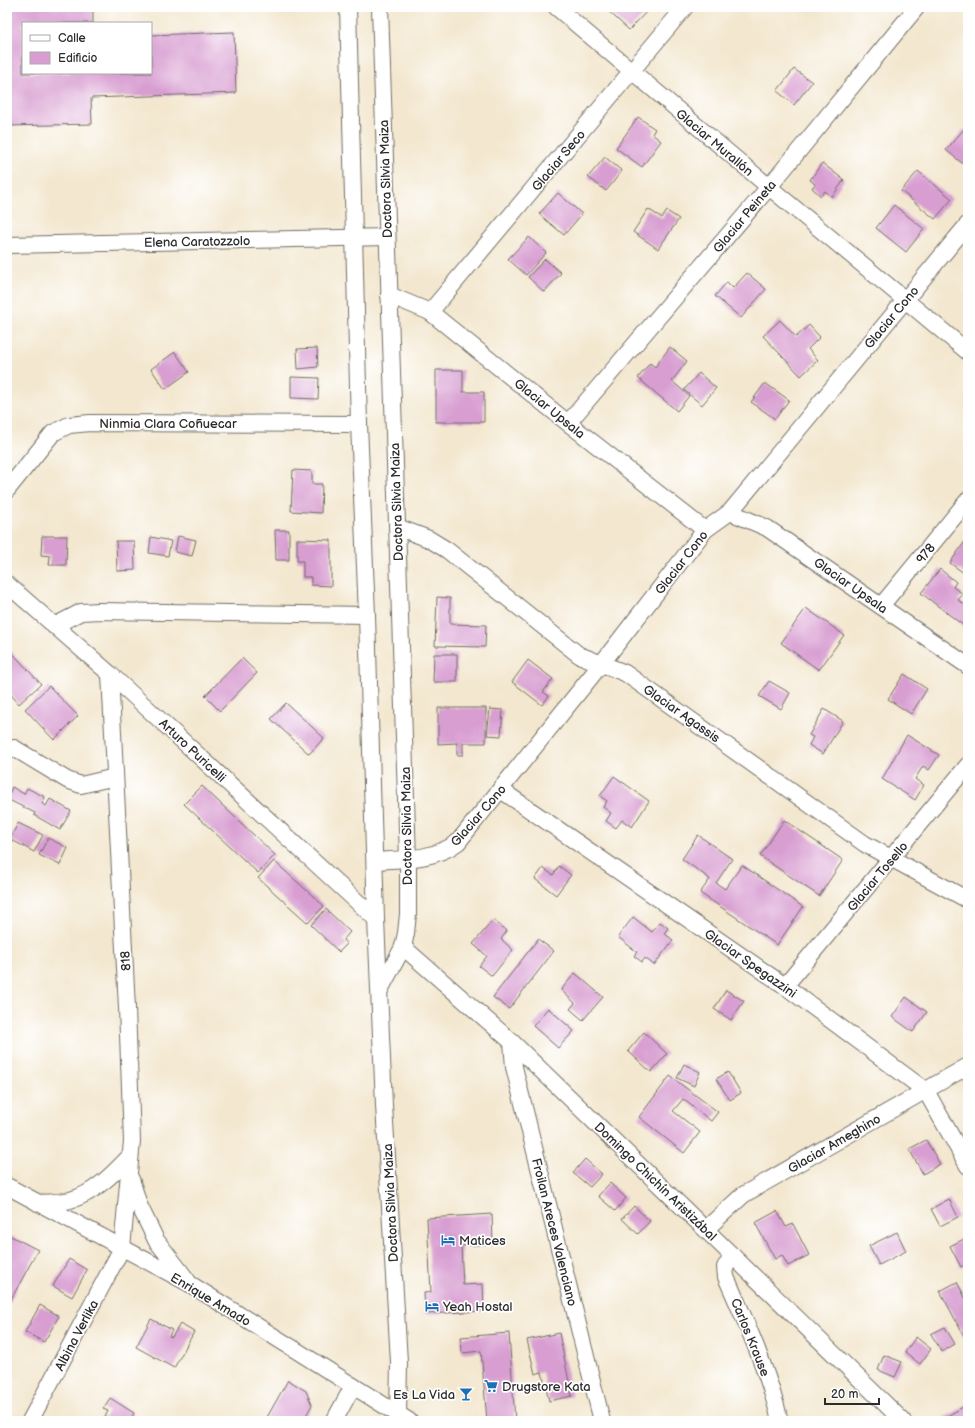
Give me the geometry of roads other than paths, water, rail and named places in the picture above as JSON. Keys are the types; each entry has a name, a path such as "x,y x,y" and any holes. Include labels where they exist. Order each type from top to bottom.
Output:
{"street":[{"name":"Doctora Silvia Maiza","path":"348,7 359,424 367,615 376,919 399,1362 404,1418"},
{"name":"Doctora Silvia Maiza","path":"379,992 403,947 408,914 408,859 380,7"},
{"name":"Glaciar Murallón","path":"556,7 769,187 968,352"},
{"name":"Glaciar Seco","path":"430,312 686,7"},
{"name":"Glaciar Peineta","path":"568,423 769,187 917,7"},
{"name":"Glaciar Cono","path":"375,861 408,859 439,854 458,842 602,663 705,530 730,512 968,224"},
{"name":"Elena Caratozzolo","path":"7,245 387,237"},
{"name":"Glaciar Upsala","path":"389,295 430,312 568,423 705,530"},
{"name":"Ninmia Clara Coñuecar","path":"7,490 53,433 69,425 90,423 359,424"},
{"name":"978","path":"881,606 968,500"},
{"name":"Glaciar Upsala","path":"730,512 767,528 968,666"},
{"name":"Glaciar Agassis","path":"397,527 429,539 447,550 579,655 625,673 865,844 890,859 936,881 968,900"},
{"name":"Arturo Puricelli","path":"7,584 110,674 376,919"},
{"path":"54,626 81,612 99,611 367,615"},
{"name":"818","path":"110,674 127,1008 132,1141 122,1248"},
{"path":"14,748 66,780 81,785 115,777"},
{"name":"Glaciar Tosello","path":"785,986 968,765"},
{"name":"Glaciar Spegazzini","path":"501,790 785,986 926,1091 968,1166"},
{"name":"Domingo Chichín Aristizábal","path":"403,947 512,1042 903,1421"},
{"name":"Froilan Areces Valenciano","path":"512,1042 514,1067 602,1421"},
{"name":"Glaciar Ameghino","path":"706,1229 743,1195 968,1066"},
{"path":"38,1203 70,1200 87,1192 130,1163 139,1205 156,1240 190,1284"},
{"name":"Enrique Amado","path":"7,1186 190,1284 404,1418"},
{"name":"Albina Verlika","path":"30,1421 122,1248"},
{"name":"Carlos Krause","path":"733,1256 725,1267 726,1277 759,1353 774,1396 780,1421"},
{"path":"334,1421 353,1386"}],"place":[{"name":"Matices","path":"448,1240"},
{"name":"Yeah Hostal","path":"432,1306"},
{"name":"Drugstore Kata","path":"491,1386"},
{"name":"Es La Vida","path":"466,1394"}]}
